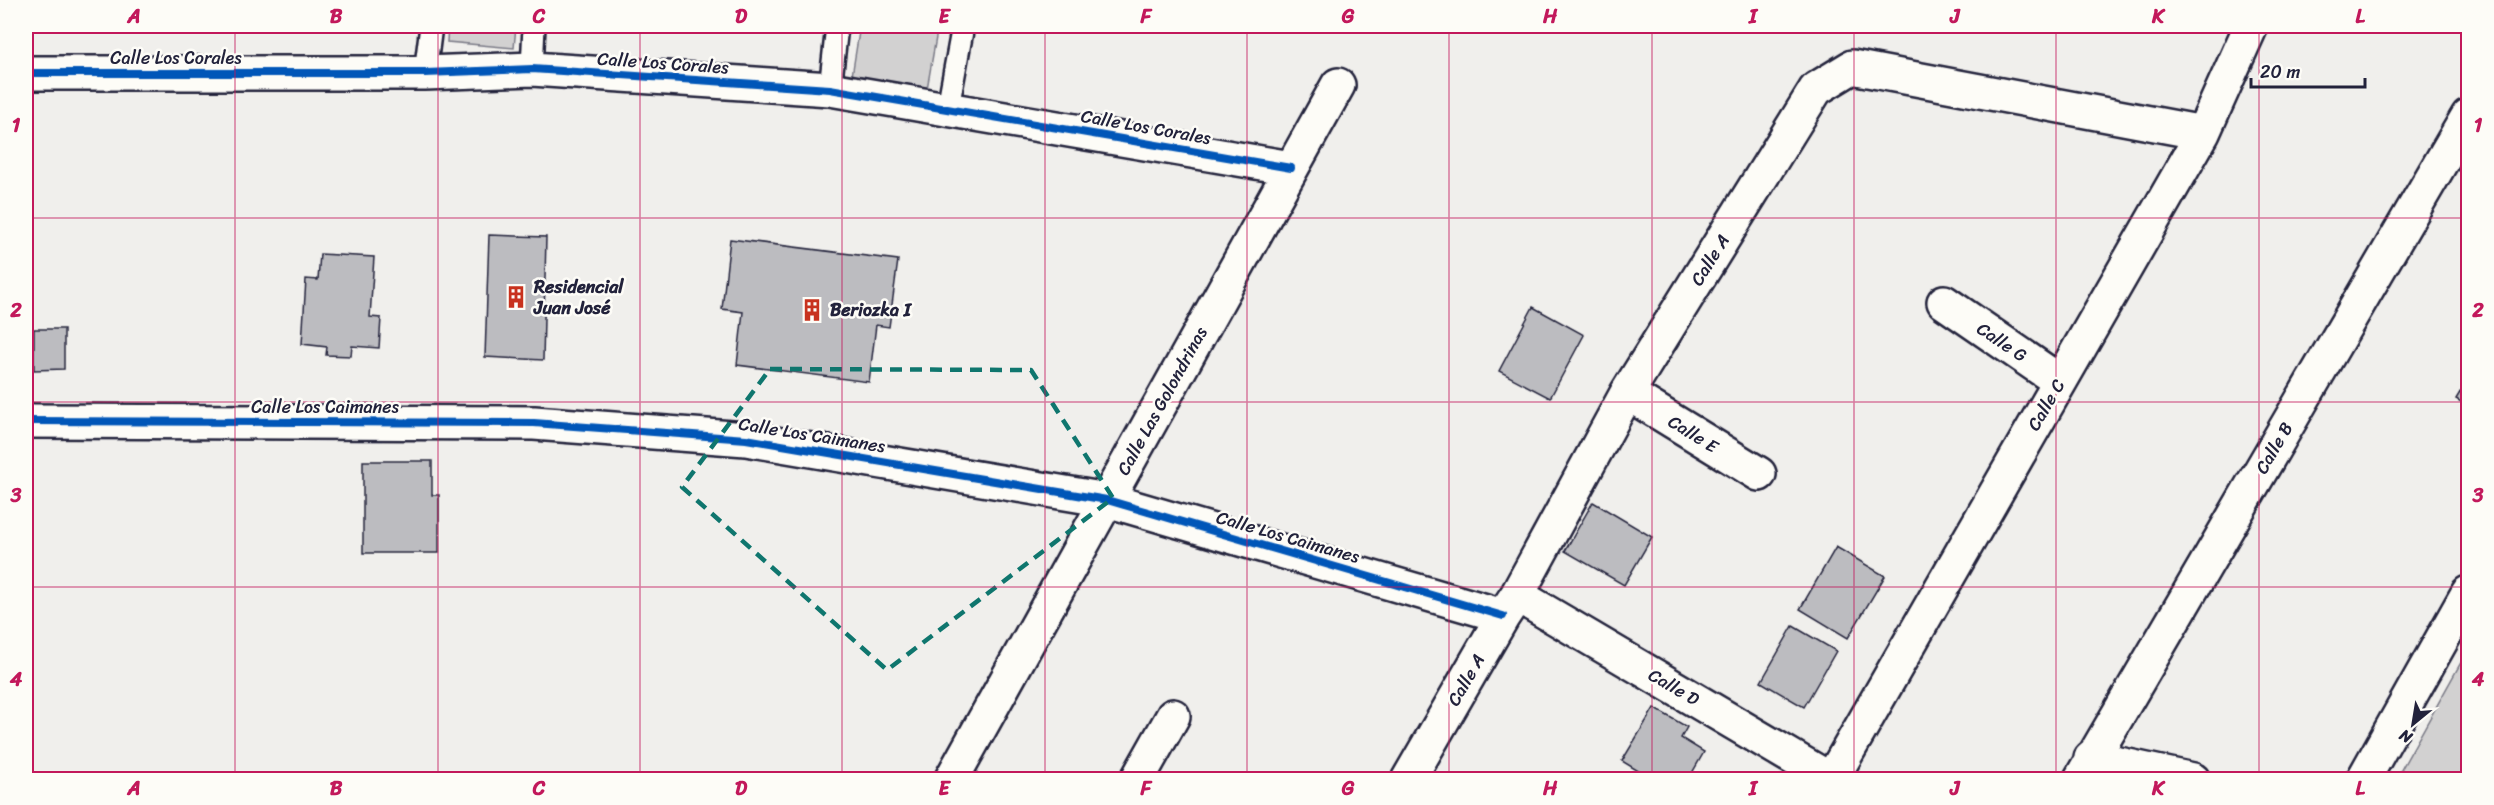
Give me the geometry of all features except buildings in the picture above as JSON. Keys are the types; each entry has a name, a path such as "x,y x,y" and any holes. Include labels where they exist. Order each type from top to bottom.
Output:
{"street":[{"name":"Calle C","path":"1831,779 2204,133 2252,26"},
{"name":"Calle A","path":"1408,780 1510,606 1627,393 1816,90 1852,67 2204,133"},
{"name":"Calle Los Corales","path":"26,73 425,73 532,69 830,89 948,107 1292,168"},
{"name":"Calle Las Golondrinas","path":"951,780 1338,85"},
{"name":"Calle B","path":"2086,769 2469,116"},
{"name":"Calle G","path":"1944,302 2060,381"},
{"name":"Calle E","path":"1627,393 1760,474"},
{"name":"Calle Los Caimanes","path":"26,421 534,423 747,439 1107,500 1510,606"},
{"path":"2363,780 2469,593"},
{"name":"Calle D","path":"1510,606 1831,779"},
{"path":"1137,780 1173,716"},
{"path":"2086,769 2193,780"}],"lane":[{"path":"425,73 431,26"},
{"path":"532,69 534,26"},
{"path":"830,89 837,26"},
{"path":"948,107 963,26"}],"highlighted area":[{"path":"770,369 1031,370 1113,498 887,670 682,487"}],"shaded area":[{"path":"448,26 516,26 514,48 447,42"},
{"path":"860,26 938,26 927,89 852,76"},
{"path":"2468,650 2468,779 2397,779 2397,777"}],"cycle path":[{"path":"26,73 425,73 532,69 830,89 1291,168"},
{"path":"26,421 534,423 746,439 1107,500 1503,616"}],"place":[{"name":"Residencial Juan José","path":"516,297"},
{"name":"Beriozka I","path":"812,310"}]}
